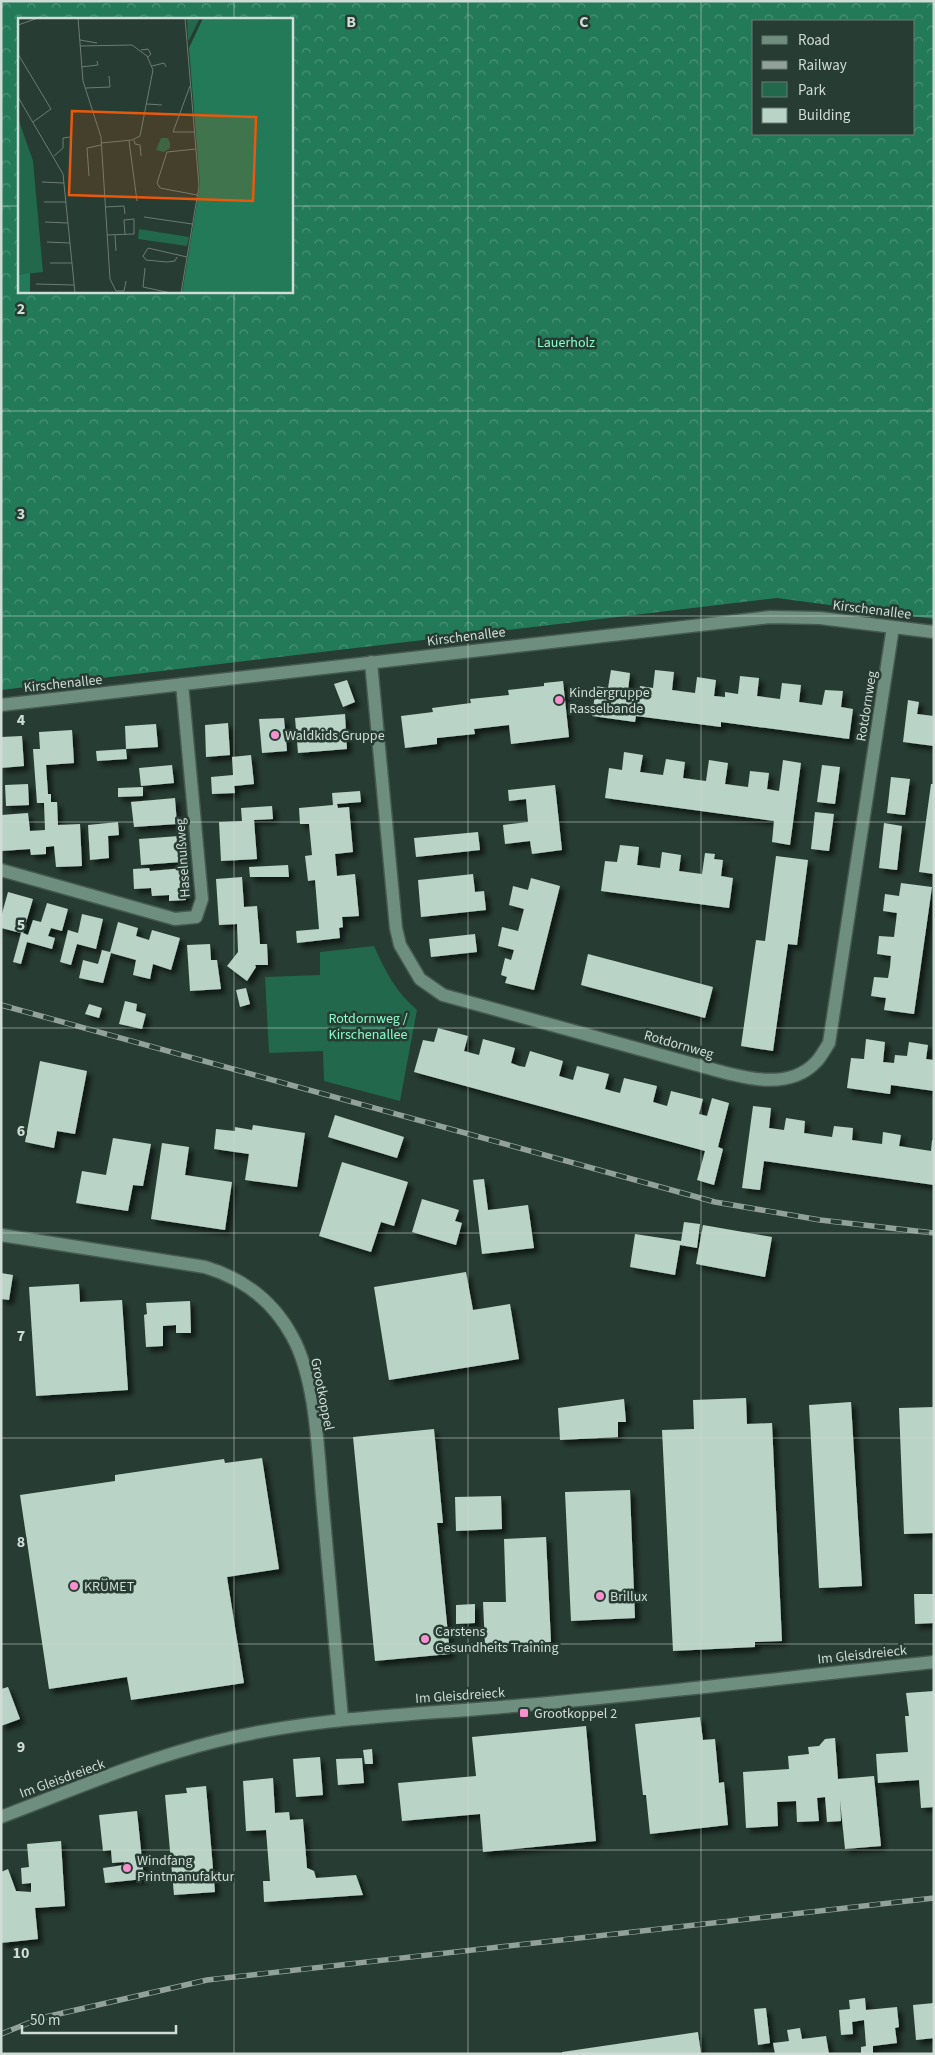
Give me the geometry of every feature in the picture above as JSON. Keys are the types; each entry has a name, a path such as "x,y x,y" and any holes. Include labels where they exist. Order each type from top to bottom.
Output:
{"street":[{"name":"Kirschenallee","path":"1,705 770,617 820,618 934,632"},
{"name":"Rotdornweg","path":"371,662 396,928 400,945 420,979 443,995 708,1068 747,1078 766,1080 788,1078 804,1070 815,1063 829,1043 893,627"},
{"name":"Haselnußweg","path":"1,870 175,919 196,917 202,899 182,684"},
{"name":"Grootkoppel","path":"1,1235 205,1267 229,1274 254,1292 282,1320 293,1336 306,1371 315,1424 342,1719"},
{"name":"Im Gleisdreieck","path":"1,1817 134,1767 216,1741 277,1728 342,1719 524,1706 934,1662"}],"green space":[{"name":"Lauerholz","path":"1,1 934,1 934,619 777,598 1,690"},
{"name":"Rotdornweg / Kirschenallee","path":"374,946 392,981 417,1010 400,1101 324,1081 323,1051 269,1053 265,977 320,975 320,952"}],"building":[{"path":"611,670 630,673 628,691 639,692 640,686 653,688 655,670 674,672 672,690 695,693 697,677 716,680 714,696 725,697 725,692 738,694 740,676 759,678 757,696 780,699 782,683 801,685 799,702 822,705 825,690 843,691 841,707 853,709 849,739 721,722 721,727 636,716 635,722 592,716 596,686 608,688"},
{"path":"347,680 355,702 343,707 334,684"},
{"path":"563,681 569,737 511,744 509,725 474,729 475,734 437,738 437,744 405,748 401,716 433,712 432,708 471,703 470,699 509,695 508,690 544,686 544,683"},
{"path":"908,700 919,702 917,714 934,716 934,746 903,742"},
{"path":"345,714 347,749 298,753 295,718"},
{"path":"284,718 287,751 262,753 259,719"},
{"path":"228,723 230,755 206,757 205,725"},
{"path":"156,724 158,747 126,749 125,726"},
{"path":"72,730 74,763 46,765 48,794 51,794 51,802 57,802 58,825 80,824 82,866 56,867 54,846 46,847 46,854 31,855 30,849 2,851 1,815 28,813 30,831 45,830 44,803 37,803 33,749 40,749 39,732"},
{"path":"22,736 24,766 1,768 1,737"},
{"path":"126,749 127,759 97,761 96,751"},
{"path":"624,752 643,755 640,772 663,775 666,759 685,762 683,778 706,781 709,760 728,763 725,784 748,787 750,771 769,773 767,789 779,791 783,760 801,763 790,845 772,842 774,821 605,798 609,768 622,770"},
{"path":"251,755 254,784 234,786 235,793 212,794 211,777 233,775 232,757"},
{"path":"172,765 174,783 141,786 139,768"},
{"path":"822,765 840,767 835,804 817,802"},
{"path":"891,777 910,779 905,815 887,813"},
{"path":"28,784 29,805 6,806 5,785"},
{"path":"931,784 934,784 934,874 919,872"},
{"path":"555,785 562,850 532,854 530,841 505,844 503,825 528,822 526,799 509,801 508,790"},
{"path":"143,787 143,796 118,797 118,788"},
{"path":"360,791 361,802 337,804 338,808 349,807 353,852 335,854 337,876 355,874 359,916 342,917 343,927 339,928 340,938 297,943 296,931 319,929 315,880 308,881 305,856 312,855 309,824 300,824 299,808 333,805 332,793"},
{"path":"175,798 177,824 134,827 131,802"},
{"path":"272,806 273,819 254,820 257,859 221,861 219,822 242,821 241,808"},
{"path":"815,812 834,814 829,851 811,849"},
{"path":"118,822 119,835 108,836 109,858 90,860 88,825"},
{"path":"884,823 902,826 897,870 879,868"},
{"path":"478,832 480,850 416,857 414,838"},
{"path":"179,836 181,862 141,865 139,839"},
{"path":"620,845 639,847 637,865 660,868 662,852 681,855 679,871 702,874 705,853 715,854 714,859 723,860 721,876 733,878 729,908 601,891 605,861 617,862"},
{"path":"776,856 808,860 797,945 788,944 773,1051 741,1046 756,940 765,941"},
{"path":"288,865 289,877 250,877 249,867"},
{"path":"149,868 150,871 184,868 186,900 169,901 169,895 152,896 151,888 134,889 133,869"},
{"path":"473,874 475,892 484,891 486,910 421,917 418,880"},
{"path":"242,877 244,907 257,906 260,944 267,944 268,965 255,965 256,967 247,981 227,966 238,952 237,924 219,925 216,879"},
{"path":"531,878 560,886 534,990 505,983 507,977 501,975 505,958 511,960 514,950 498,946 502,927 518,931 524,909 509,905 513,886 528,890"},
{"path":"901,883 932,887 914,1014 884,1010 886,998 871,996 874,977 888,978 890,967 891,956 877,954 879,936 894,937 897,913 883,911 885,894 899,896"},
{"path":"8,892 33,899 23,933 28,935 33,920 41,922 47,903 68,909 62,931 51,928 48,936 55,938 52,949 27,942 21,964 13,962 21,933 1,928 1,917"},
{"path":"82,914 103,919 96,949 77,944 71,965 60,962 68,930 78,933"},
{"path":"118,922 138,928 136,936 149,940 152,930 180,938 171,970 153,964 150,979 133,975 136,960 111,953 103,983 79,978 83,960 98,964 102,950 110,952"},
{"path":"475,934 477,952 431,957 429,939"},
{"path":"210,944 211,960 217,960 221,989 190,991 187,945"},
{"path":"588,954 713,987 705,1018 581,985"},
{"path":"246,988 250,1004 240,1007 236,990"},
{"path":"125,1001 137,1004 136,1011 146,1014 142,1029 119,1024"},
{"path":"89,1004 102,1008 99,1018 85,1014"},
{"path":"438,1028 468,1036 464,1051 479,1055 483,1039 515,1048 511,1063 519,1066 525,1067 530,1051 563,1061 559,1076 573,1080 577,1066 609,1074 605,1089 612,1091 620,1093 624,1078 657,1086 653,1102 667,1106 671,1091 703,1099 699,1114 707,1116 712,1098 729,1103 718,1147 723,1149 714,1185 697,1180 705,1151 414,1072 423,1040 434,1042"},
{"path":"866,1039 885,1042 883,1062 894,1063 895,1055 907,1056 909,1042 928,1045 926,1059 934,1060 934,1091 891,1085 890,1094 847,1088 851,1058 864,1059"},
{"path":"40,1061 87,1071 75,1134 57,1131 54,1148 25,1142"},
{"path":"753,1106 771,1108 769,1128 784,1130 786,1118 805,1121 804,1133 832,1137 834,1126 853,1128 852,1140 882,1144 883,1132 901,1135 899,1146 931,1151 932,1140 934,1141 934,1185 764,1161 760,1190 742,1188"},
{"path":"335,1115 404,1137 397,1158 328,1137"},
{"path":"253,1125 305,1133 297,1187 245,1180 249,1154 214,1149 216,1129 235,1131 235,1127 252,1130"},
{"path":"113,1138 151,1144 143,1186 133,1185 128,1211 76,1203 82,1171 106,1175"},
{"path":"162,1143 189,1147 185,1175 232,1182 225,1230 151,1219"},
{"path":"342,1162 408,1182 394,1226 381,1222 371,1252 319,1236"},
{"path":"484,1179 488,1210 528,1205 534,1248 482,1254 473,1180"},
{"path":"422,1199 459,1210 455,1221 462,1223 456,1245 412,1232"},
{"path":"684,1222 700,1224 697,1248 680,1245 675,1275 630,1267 635,1234 681,1241"},
{"path":"703,1225 772,1237 765,1277 696,1264"},
{"path":"466,1272 473,1310 510,1304 519,1359 389,1380 374,1287"},
{"path":"1,1273 13,1275 9,1300 1,1299"},
{"path":"79,1284 80,1302 122,1300 128,1390 36,1396 29,1287"},
{"path":"190,1301 191,1333 176,1333 176,1325 163,1326 163,1346 146,1347 144,1315 147,1314 146,1303"},
{"path":"746,1398 747,1424 772,1423 782,1641 755,1642 755,1647 673,1651 662,1430 694,1429 693,1400"},
{"path":"624,1399 626,1422 618,1422 618,1437 560,1440 558,1408"},
{"path":"851,1402 862,1586 819,1588 809,1405"},
{"path":"934,1407 934,1533 904,1534 899,1408"},
{"path":"434,1429 443,1523 437,1523 450,1654 375,1661 353,1437"},
{"path":"262,1458 279,1569 227,1577 244,1683 131,1700 127,1677 49,1689 20,1495 115,1481 115,1475 224,1459 225,1463"},
{"path":"630,1490 635,1618 571,1621 565,1492"},
{"path":"501,1496 502,1529 456,1531 455,1497"},
{"path":"546,1537 551,1642 485,1645 483,1602 506,1602 504,1539"},
{"path":"914,1594 934,1594 934,1623 915,1624"},
{"path":"475,1604 475,1623 456,1624 456,1605"},
{"path":"8,1687 20,1719 1,1726 1,1689"},
{"path":"934,1691 934,1807 921,1808 919,1780 878,1783 876,1754 908,1752 905,1716 909,1716 906,1693"},
{"path":"700,1717 703,1740 715,1739 719,1783 724,1782 728,1825 650,1834 646,1795 643,1795 635,1724"},
{"path":"586,1726 596,1841 483,1852 480,1814 402,1821 398,1783 476,1776 472,1737"},
{"path":"835,1738 838,1779 874,1776 881,1846 845,1849 840,1800 841,1821 827,1822 825,1797 817,1798 819,1821 797,1822 796,1801 777,1802 778,1826 746,1828 743,1772 789,1769 788,1756 809,1754 808,1747 819,1746 825,1739"},
{"path":"372,1749 373,1764 365,1764 363,1750"},
{"path":"320,1757 323,1795 296,1797 293,1759"},
{"path":"362,1758 364,1783 338,1785 336,1759"},
{"path":"273,1778 275,1813 289,1812 290,1820 303,1819 307,1868 314,1871 316,1878 356,1875 363,1895 264,1902 263,1881 270,1881 266,1830 246,1831 243,1781"},
{"path":"206,1786 215,1892 174,1895 165,1795 187,1793 186,1788"},
{"path":"137,1811 144,1879 105,1883 103,1868 124,1865 124,1862 112,1863 111,1850 103,1851 99,1815"},
{"path":"61,1841 65,1906 35,1908 38,1939 1,1943 1,1872 8,1869 16,1891 31,1892 31,1883 22,1884 21,1868 29,1867 27,1844"},
{"path":"865,1998 866,2010 897,2007 899,2027 895,2028 897,2043 873,2046 873,2054 861,2054 861,2047 866,2046 864,2020 852,2022 853,2034 841,2035 839,2010 850,2009 849,2000"},
{"path":"934,2003 934,2038 916,2040 913,2005"},
{"path":"766,2008 770,2043 758,2045 754,2009"},
{"path":"800,2028 802,2039 826,2036 829,2054 775,2054 773,2043 789,2041 787,2030"},
{"path":"698,2032 701,2054 562,2054 562,2052"}],"railway":[{"path":"1,1005 715,1202 820,1220 934,1233"},
{"path":"1,2034 41,2018 207,1980 934,1898"}],"place":[{"name":"Kindergruppe Rasselbande","path":"559,700"},
{"name":"Waldkids Gruppe","path":"275,735"},
{"name":"KRÜMET","path":"74,1586"},
{"name":"Brillux","path":"600,1596"},
{"name":"Carstens Gesundheits Training","path":"425,1639"},
{"name":"Grootkoppel 2","path":"524,1713"},
{"name":"Windfang Printmanufaktur","path":"127,1868"}]}
